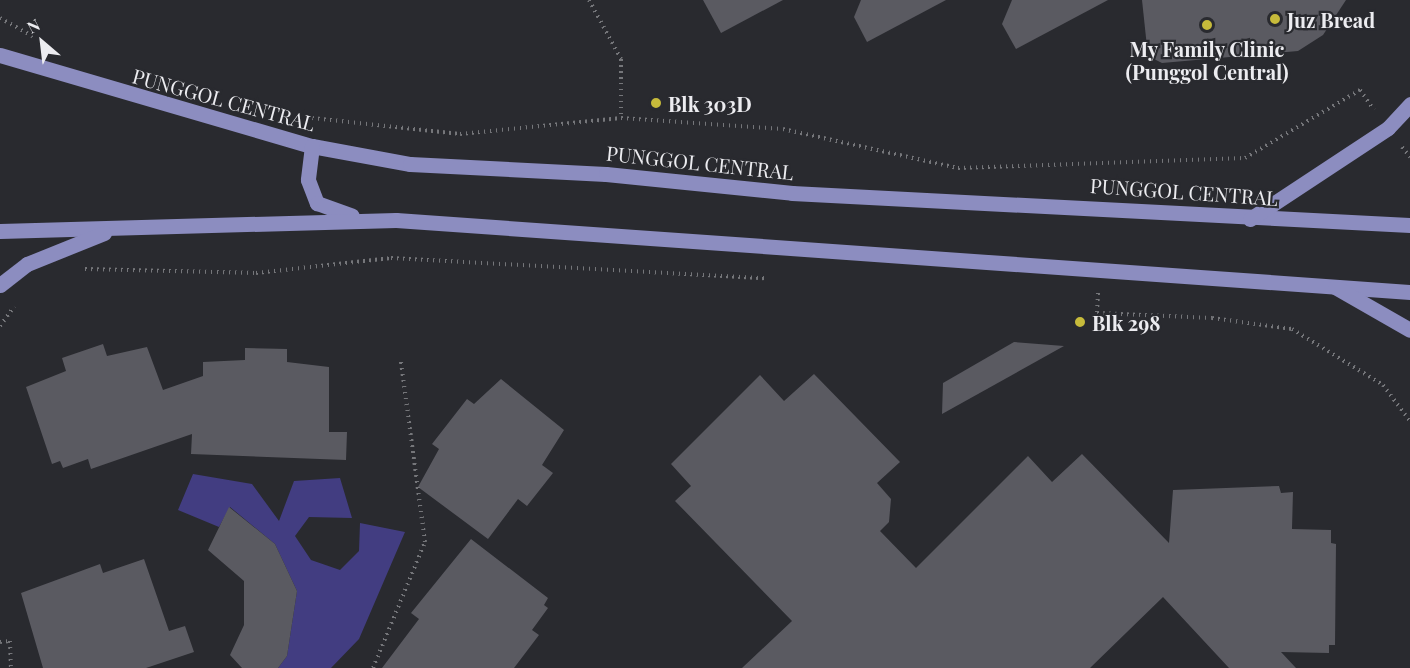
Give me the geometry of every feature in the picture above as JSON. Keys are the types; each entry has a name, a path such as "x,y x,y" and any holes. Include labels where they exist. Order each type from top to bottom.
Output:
{"main road":[{"name":"PUNGGOL CENTRAL","path":"0,55 312,146 410,164 1250,219 1410,225"},
{"path":"1250,219 1388,128 1410,104"},
{"path":"312,146 308,180 317,203 360,219"},
{"path":"0,231 112,230 360,219 1410,291"},
{"path":"0,285 27,264 112,230"},
{"path":"1329,284 1410,330"}],"path":[{"path":"589,0 621,59 621,118"},
{"path":"0,18 48,43"},
{"path":"309,118 460,134 621,118 783,129 958,168 1245,158 1360,90"},
{"path":"78,271 256,273 391,258 766,278"},
{"path":"0,326 21,298"},
{"path":"1097,313 1212,318 1292,329 1383,385 1410,421"},
{"path":"373,668 425,542 401,361"},
{"path":"0,642 10,641 11,668"}],"shaded area":[{"path":"193,474 252,484 279,521 294,481 340,478 352,518 309,517 295,536 311,560 340,570 359,551 360,523 405,532 359,639 331,668 278,668 287,656 297,591 275,544 230,507 219,527 178,510"}],"building":[{"path":"703,0 783,0 721,33"},
{"path":"861,0 946,0 867,42 854,17"},
{"path":"1012,0 1108,0 1016,49 1002,24"},
{"path":"1142,0 1346,0 1323,35 1298,51 1162,63 1150,57"},
{"path":"1014,342 1064,346 942,414 943,383"},
{"path":"103,344 107,356 147,347 163,390 203,376 203,362 245,360 245,348 287,349 287,362 329,367 329,432 347,432 346,460 191,454 192,434 91,469 88,459 63,468 60,461 52,464 26,387 66,371 62,358"},
{"path":"814,374 900,462 877,483 891,499 889,522 880,531 916,568 1028,456 1052,482 1082,454 1169,543 1173,490 1279,486 1281,493 1293,492 1292,529 1331,530 1331,543 1336,544 1335,645 1329,645 1329,653 1281,652 1296,668 1229,668 1163,597 1090,668 742,668 792,621 675,501 691,486 671,464 760,375 784,401"},
{"path":"501,379 564,430 542,465 553,473 527,506 518,499 488,539 418,487 439,449 432,444 467,399 474,404"},
{"path":"229,507 275,544 297,591 287,656 278,668 242,668 230,655 244,625 244,581 208,550"},
{"path":"471,539 548,598 544,605 548,608 532,630 539,635 514,668 382,668 419,619 411,613"},
{"path":"144,559 169,631 185,626 194,652 146,668 43,668 21,593 100,564 103,573"}],"place":[{"name":"Juz Bread","path":"1275,19"},
{"name":"My Family Clinic (Punggol Central)","path":"1207,25"},
{"name":"Blk 303D","path":"656,103"},
{"name":"Blk 298","path":"1080,322"}]}
